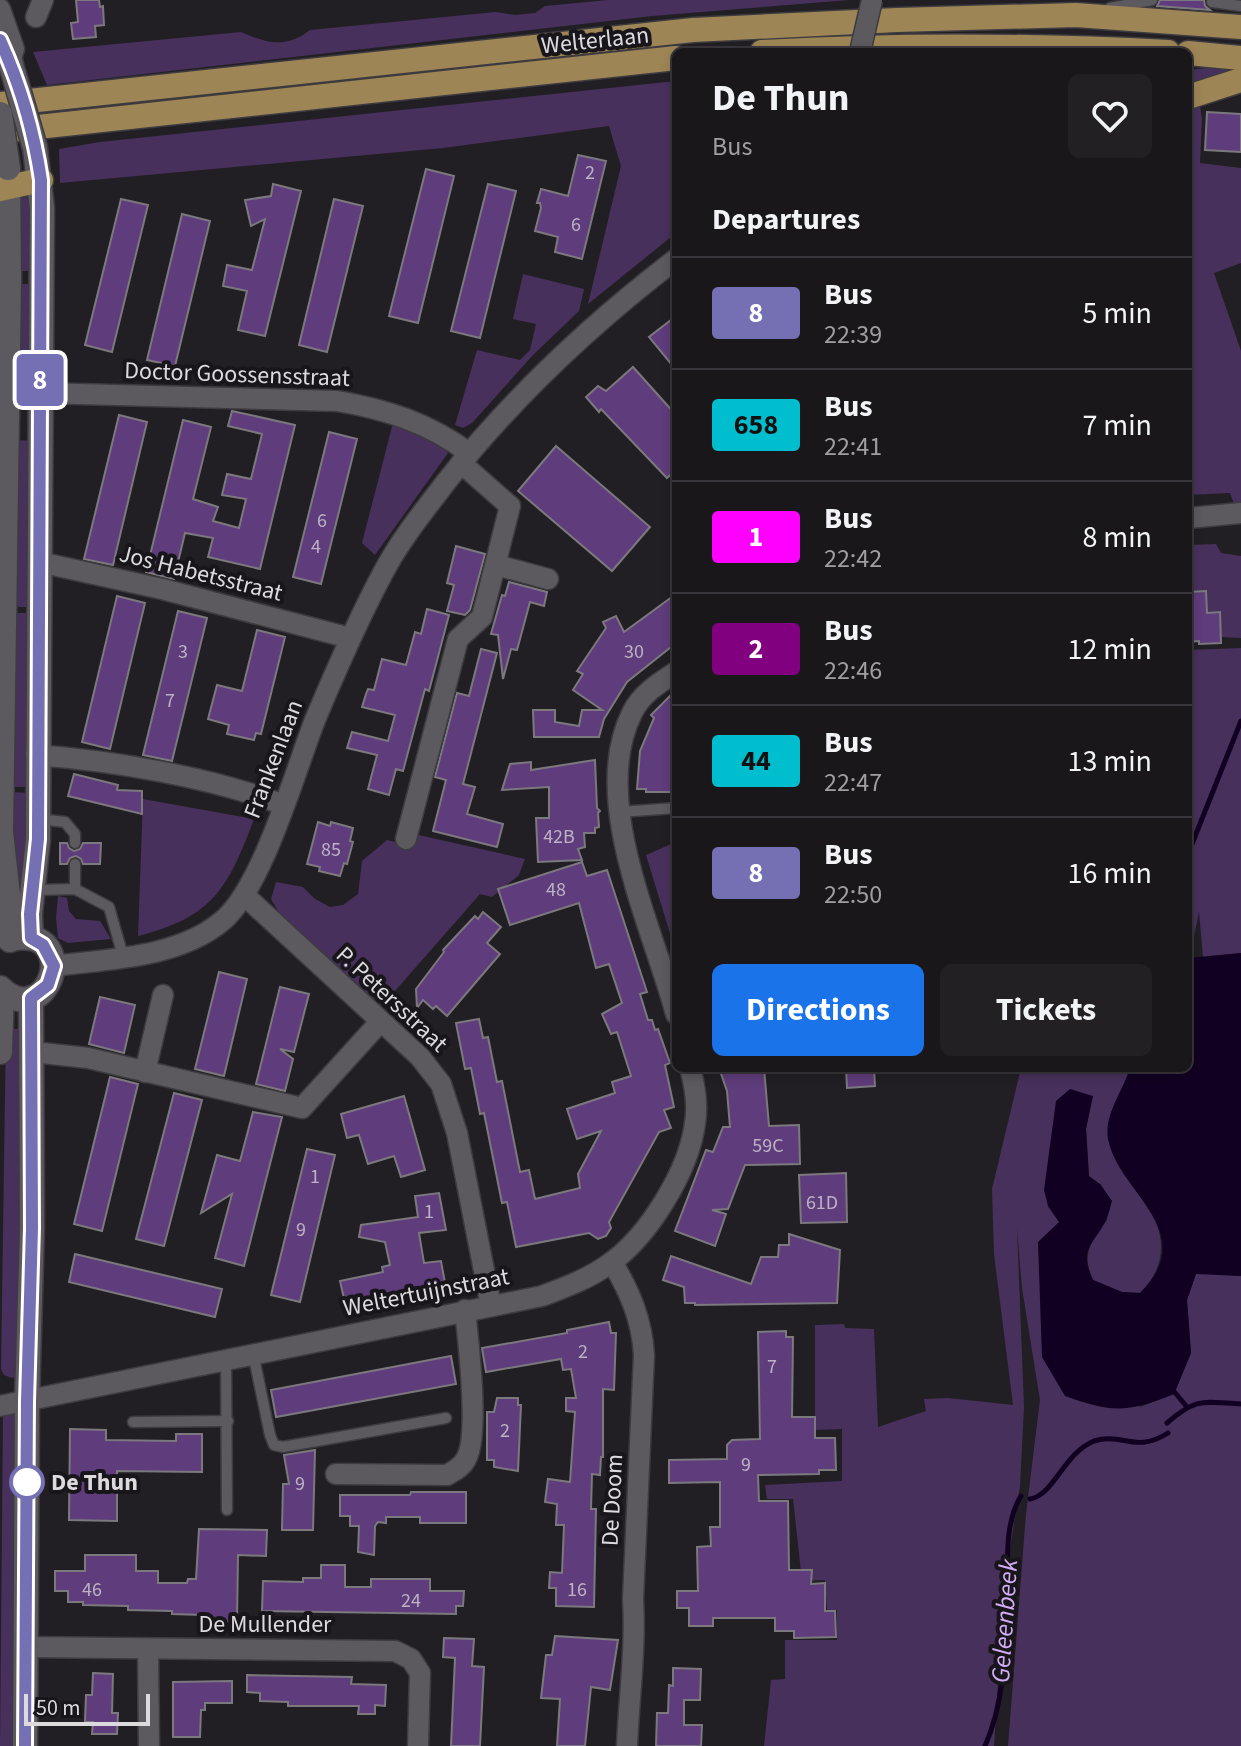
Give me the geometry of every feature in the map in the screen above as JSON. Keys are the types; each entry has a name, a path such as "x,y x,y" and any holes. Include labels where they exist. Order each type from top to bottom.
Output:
{"main road":[{"name":"Welterlaan","path":"0,104 693,30 1076,15 1241,27"},
{"path":"872,48 1070,48"},
{"path":"1192,53 1241,58"},
{"name":"Welterlaan","path":"0,131 672,58"},
{"path":"1192,96 1236,84"},
{"path":"6,181 40,172"}],"street":[{"path":"861,48 872,0"},
{"path":"0,9 14,49 5,51 40,172 38,819 30,914 14,942"},
{"path":"0,114 6,181 0,832 14,942"},
{"name":"Frankenlaan","path":"54,966 168,949 197,938 223,921 244,895 284,805 350,638 385,569 417,520 515,401 617,304 672,262"},
{"name":"Doctor Goossensstraat","path":"40,393 337,401 373,407 442,433 465,458"},
{"path":"406,839 458,639 482,617 510,506 465,458"},
{"path":"1192,518 1241,513"},
{"name":"Jos Habetsstraat","path":"39,562 190,596 350,638"},
{"path":"496,565 548,579"},
{"path":"672,675 648,691 632,712 617,768 623,838 672,994"},
{"path":"36,755 104,761 251,792 284,805"},
{"name":"P. Petersstraat","path":"244,895 420,1057 441,1084 457,1133 491,1306"},
{"path":"1,989 12,996 31,998 48,985 54,966 43,945 14,942"},
{"path":"0,1052 1,989"},
{"path":"145,1072 163,995"},
{"path":"25,1746 33,1052 31,998"},
{"path":"33,1052 88,1058 302,1108 380,1022"},
{"name":"Weltertuijnstraat","path":"0,1406 542,1296 583,1281 612,1262 639,1236 669,1192 691,1145 696,1110 691,1072"},
{"name":"De Doom","path":"612,1262 635,1306 642,1328 644,1355 633,1599 635,1635 627,1746"},
{"path":"336,1474 447,1475 466,1460 471,1446 472,1403 465,1310"},
{"name":"De Mullender","path":"26,1647 395,1651 411,1659 420,1673 418,1746"},
{"path":"148,1649 149,1746"}],"lane":[{"path":"1076,15 1152,0"},
{"path":"1212,2 1241,6"},
{"path":"619,812 672,808"},
{"path":"38,819 65,822 75,834 75,843"},
{"path":"75,864 75,889"},
{"path":"33,890 75,889 109,907 123,956"},
{"path":"253,1353 274,1445 283,1447 446,1418"},
{"path":"226,1359 227,1510"},
{"path":"133,1422 228,1421"}],"shaded area":[{"path":"608,0 849,0 652,16 47,85 33,52 241,32 267,41 284,42 310,30 496,12 515,15 535,13 545,6"},
{"path":"1234,65 1241,73 1197,87 1202,119 1200,163 1241,168 1241,263 1214,273 1241,351 1241,506 1236,509 1230,493 1192,495 1192,70"},
{"path":"672,81 672,236 588,304 621,166 609,126 443,148 60,183 59,149 100,142"},
{"path":"31,198 38,271 13,271 19,199"},
{"path":"523,274 584,289 579,311 533,355 472,423 463,428 455,425 477,350 520,360 530,350 536,324 513,319"},
{"path":"13,284 38,284 37,367 12,367"},
{"path":"393,423 434,441 448,453 375,555 362,543"},
{"path":"12,440 36,441 34,607 9,607"},
{"path":"1216,544 1221,553 1241,556 1241,638 1221,637 1220,613 1207,613 1206,591 1192,592 1192,545"},
{"path":"8,613 34,613 32,787 8,787"},
{"path":"1241,648 1241,953 1203,957 1199,912 1192,946 1192,650"},
{"path":"7,792 32,793 29,882 15,908"},
{"path":"143,799 254,819 235,864 214,896 201,909 184,919 138,936"},
{"path":"414,834 525,859 519,875 492,897 480,894 380,1008 281,916 271,899 276,882 303,887 315,899 330,907 343,905 358,894 362,861 387,840 411,846"},
{"path":"672,844 672,940 646,855"},
{"path":"58,896 67,898 69,911 76,919 100,921 111,939 68,943 58,938"},
{"path":"1241,953 1241,1276 1196,1274 1187,1300 1191,1353 1174,1394 1131,1407 1096,1406 1065,1396 1042,1357 1038,1242 1059,1222 1048,1206 1044,1190 1056,1101 1070,1089 1093,1096 1086,1129 1089,1176 1101,1185 1112,1201 1106,1220 1087,1254 1093,1280 1122,1292 1140,1293 1157,1271 1163,1250 1160,1231 1115,1159 1108,1139 1109,1121 1128,1072 1192,1072 1192,958"},
{"path":"6,1029 28,1029 20,1375 12,1378 4,1375 1,1369"},
{"path":"1020,1072 1129,1072 1111,1113 1133,1180 1155,1221 1161,1243 1159,1264 1140,1293 1122,1292 1093,1280 1090,1271 1090,1248 1107,1220 1101,1185 1089,1176 1086,1129 1092,1096 1048,1206 1059,1222 1140,1407 1174,1394 1191,1353 1187,1300 1196,1273 1241,1276 1241,1746 1008,1746 1026,1514 1040,1400 1022,1288 1017,1228 1024,1407 1020,1486 1004,1585 994,1746 764,1746 771,1680 785,1679 785,1640 837,1640 837,1610 827,1610 825,1580 802,1581 793,1499 767,1499 765,1485 842,1481 842,1429 815,1430 815,1325 844,1324 845,1328 874,1329 878,1427 926,1411 924,1399 948,1398 1013,1405 994,1254 992,1189"},
{"path":"7,1410 19,1411 19,1746 0,1746 3,1417"}],"building":[{"path":"76,0 99,0 100,7 103,6 104,25 95,26 96,37 73,39 71,23 78,22"},
{"path":"1160,0 1204,0 1210,10 1157,6"},
{"path":"1207,112 1241,114 1241,152 1205,150"},
{"path":"578,155 606,161 582,259 555,252 558,237 535,231 541,208 537,203 541,189 568,196"},
{"path":"426,169 454,176 418,323 389,316"},
{"path":"273,184 301,191 265,336 238,330 247,291 223,286 227,265 252,270 265,219 251,226 245,200 271,196"},
{"path":"488,184 516,191 480,338 451,331"},
{"path":"121,199 148,205 112,352 85,345"},
{"path":"334,199 363,206 327,352 299,345"},
{"path":"182,214 210,221 175,366 147,360"},
{"path":"672,319 672,365 649,337"},
{"path":"633,367 672,411 672,474 667,478 586,397 598,386 606,391"},
{"path":"232,411 295,425 260,569 208,557 213,538 185,533 174,579 146,572 183,420 211,427 193,499 218,507 213,521 239,528 246,499 222,495 227,474 251,479 262,434 228,426"},
{"path":"119,415 147,422 113,565 84,559"},
{"path":"329,432 357,439 321,584 293,577"},
{"path":"556,446 650,527 612,571 518,491"},
{"path":"456,546 485,554 470,610 465,615 447,611 454,585 447,583"},
{"path":"509,582 547,592 544,606 530,602 517,650 511,649 503,679 498,635 491,634"},
{"path":"1206,591 1207,613 1220,612 1221,643 1192,642 1192,592"},
{"path":"117,596 145,603 110,749 82,742"},
{"path":"672,597 672,646 627,682 604,719 599,737 534,737 533,710 555,710 555,722 579,726 582,710 602,710 573,690 583,674 577,671 606,628 603,622 616,616 624,632"},
{"path":"427,609 449,615 403,771 396,769 389,795 368,789 377,755 347,748 352,732 388,741 395,715 362,707 368,689 374,690 382,659 406,665 415,632 421,634"},
{"path":"178,611 207,618 172,761 143,755"},
{"path":"257,630 285,637 261,734 256,733 254,740 227,734 229,725 208,719 217,685 242,691"},
{"path":"481,649 497,653 463,784 475,787 467,814 503,824 497,847 433,831 446,780 435,777 457,693 469,696"},
{"path":"672,694 672,792 637,789 640,751 654,718 651,715"},
{"path":"595,760 599,827 595,828 595,833 584,833 585,847 578,849 582,860 538,862 536,818 549,818 549,787 502,790 510,764 531,762 531,770"},
{"path":"74,774 118,785 117,790 142,791 142,814 68,796"},
{"path":"318,822 353,828 350,841 353,842 340,876 319,871 320,867 307,864"},
{"path":"60,843 67,843 74,851 80,849 83,843 101,843 100,864 83,864 76,856 70,858 67,864 60,864"},
{"path":"582,862 587,876 607,870 647,992 640,994 648,1020 652,1020 655,1030 658,1029 670,1063 665,1065 674,1107 664,1110 671,1128 659,1132 609,1222 611,1228 606,1236 598,1239 589,1233 516,1247 507,1202 502,1203 484,1113 480,1114 471,1068 465,1069 456,1023 479,1019 483,1038 488,1037 497,1082 502,1081 520,1172 529,1170 535,1199 580,1188 578,1174 601,1131 577,1139 567,1109 615,1093 612,1082 631,1076 617,1032 611,1034 602,1014 622,1003 609,964 596,968 579,903 510,925 498,889"},
{"path":"483,912 501,927 487,943 500,954 447,1016 423,1000 417,1008 416,989 443,950 475,916 478,919"},
{"path":"219,972 247,979 224,1076 195,1069"},
{"path":"280,987 309,994 294,1052 280,1049 293,1059 285,1091 256,1084"},
{"path":"100,997 135,1005 124,1053 89,1044"},
{"path":"720,1072 764,1072 769,1126 799,1125 800,1164 745,1165 728,1209 712,1210 726,1214 715,1246 675,1231 706,1150 713,1152 723,1127 730,1127 727,1091"},
{"path":"846,1072 874,1072 875,1086 847,1088"},
{"path":"110,1077 138,1084 102,1231 74,1224"},
{"path":"174,1093 202,1100 164,1246 136,1239"},
{"path":"404,1096 425,1170 401,1177 394,1156 368,1164 359,1135 347,1138 341,1114"},
{"path":"253,1112 282,1117 244,1266 215,1258 232,1194 201,1213 217,1155 240,1161"},
{"path":"307,1149 335,1155 300,1302 271,1295"},
{"path":"846,1173 847,1222 801,1223 799,1175"},
{"path":"439,1193 446,1230 419,1233 424,1263 441,1261 445,1283 345,1303 340,1281 383,1272 382,1267 390,1265 385,1242 359,1237 361,1225 418,1217 415,1196"},
{"path":"789,1234 840,1250 837,1303 695,1305 685,1303 684,1287 663,1280 671,1256 751,1284 761,1257 778,1257 779,1245 789,1245"},
{"path":"75,1254 222,1289 215,1317 69,1282"},
{"path":"609,1322 611,1333 616,1333 614,1390 603,1389 603,1457 600,1475 592,1474 591,1509 596,1509 594,1607 556,1606 556,1588 549,1588 550,1572 562,1573 564,1525 556,1525 557,1504 545,1502 548,1479 570,1482 575,1412 566,1411 566,1398 576,1398 571,1369 563,1370 561,1359 486,1372 482,1348"},
{"path":"786,1331 786,1337 793,1337 792,1417 815,1417 815,1438 835,1438 836,1470 819,1470 819,1474 758,1475 759,1501 788,1501 789,1570 812,1570 811,1584 825,1583 825,1611 835,1611 836,1637 794,1638 794,1631 775,1631 775,1618 713,1618 713,1626 689,1626 689,1608 677,1608 677,1591 698,1591 697,1547 711,1546 710,1527 720,1527 720,1482 669,1483 669,1460 727,1459 727,1445 732,1440 760,1439 758,1332"},
{"path":"451,1356 456,1384 276,1417 271,1390"},
{"path":"497,1398 518,1398 518,1405 521,1405 518,1471 494,1467 494,1460 487,1460 487,1412 494,1412"},
{"path":"70,1429 106,1430 106,1440 176,1441 176,1434 202,1434 202,1472 117,1471 117,1521 69,1520"},
{"path":"315,1450 313,1530 282,1530 283,1484 289,1484 284,1455"},
{"path":"411,1492 466,1492 466,1523 420,1523 420,1517 386,1517 386,1523 378,1522 375,1526 374,1555 358,1552 359,1526 350,1526 350,1516 340,1516 340,1495 410,1495"},
{"path":"199,1529 267,1530 266,1556 238,1555 237,1622 203,1621 203,1615 172,1614 172,1611 128,1610 128,1606 83,1605 83,1602 68,1602 68,1591 55,1591 55,1571 85,1571 85,1555 136,1555 136,1571 158,1571 158,1583 187,1583 188,1579 196,1579"},
{"path":"321,1565 345,1565 345,1587 371,1587 371,1579 430,1579 430,1591 464,1591 463,1606 456,1606 456,1614 262,1611 263,1581 303,1582 303,1578 321,1578"},
{"path":"555,1636 618,1640 610,1690 591,1687 585,1746 557,1746 560,1699 541,1698 546,1655 552,1655"},
{"path":"444,1638 474,1639 472,1666 484,1667 480,1746 451,1746 455,1658 443,1657"},
{"path":"673,1668 701,1669 700,1700 684,1700 684,1725 702,1725 701,1746 656,1746 657,1713 668,1713"},
{"path":"93,1673 113,1674 112,1713 118,1713 117,1734 92,1734 93,1722 85,1722 86,1695 92,1695"},
{"path":"247,1675 352,1677 351,1684 386,1685 385,1706 375,1705 375,1714 358,1714 359,1706 288,1706 288,1702 260,1701 260,1693 247,1692"},
{"path":"232,1681 232,1703 205,1703 205,1710 201,1710 200,1737 173,1737 173,1682"}],"waterway":[{"path":"1192,844 1241,721"},
{"path":"1172,1389 1187,1407"},
{"name":"Geleenbeek","path":"1167,1423 1186,1409 1201,1403 1241,1404"},
{"name":"Geleenbeek","path":"1030,1499 1046,1490 1075,1455 1094,1441 1146,1442 1168,1433"},
{"name":"Geleenbeek","path":"985,1746 1001,1691 1008,1544 1012,1518 1021,1496"}],"bus line":[{"name":"8","path":"0,40 21,94 41,180 38,839 30,914 31,938 49,952 54,966 48,985 31,998 32,1228 27,1401 25,1746"}],"place":[{"name":"De Thun","path":"27,1482"}]}
